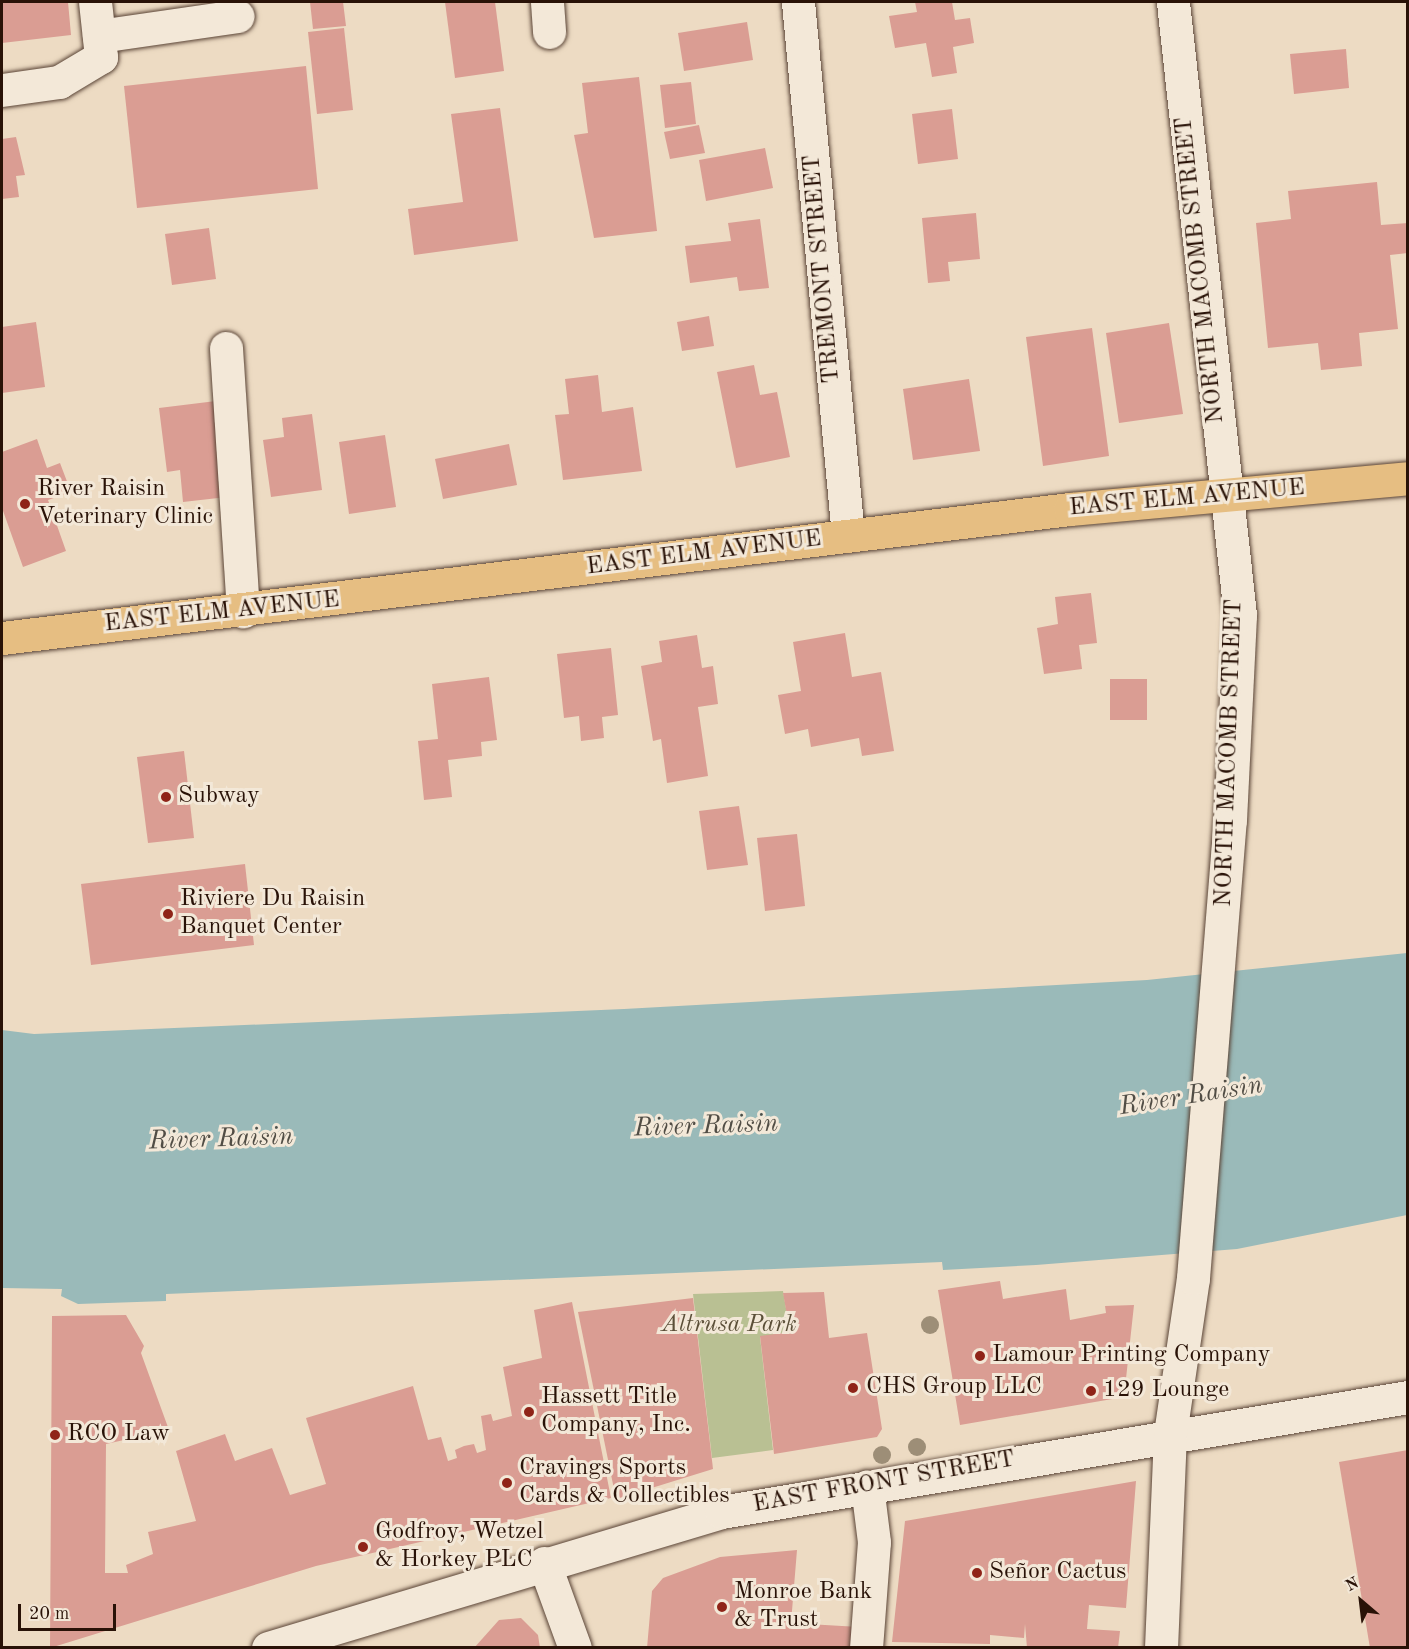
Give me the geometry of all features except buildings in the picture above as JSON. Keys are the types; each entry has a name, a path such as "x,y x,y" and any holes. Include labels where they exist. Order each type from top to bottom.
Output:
{"main road":[{"name":"EAST ELM AVENUE","path":"2,638 243,611 848,536 1224,494 1407,478"}],"street":[{"path":"2,90 58,82 101,57 95,2"},
{"name":"TREMONT STREET","path":"798,2 848,536"},
{"name":"NORTH MACOMB STREET","path":"1161,1647 1170,1434 1193,1278 1221,951 1240,615 1224,494 1173,2"},
{"path":"99,36 238,16"},
{"path":"226,348 243,611"},
{"name":"EAST FRONT STREET","path":"282,1645 544,1563 701,1517 1170,1434 1407,1397"},
{"path":"866,1647 874,1542 867,1486"},
{"path":"544,1563 575,1647"}],"green space":[{"name":"Altrusa Park","path":"783,1291 790,1332 760,1337 773,1450 712,1458 693,1294"}],"water":[{"name":"River Raisin","path":"1407,953 1407,1215 1237,1249 943,1270 942,1262 166,1294 166,1301 78,1304 61,1296 62,1289 2,1288 2,1030 34,1034 624,1009 1147,980"}],"place":[{"name":"River Raisin Veterinary Clinic","path":"25,504"},
{"name":"Subway","path":"166,797"},
{"name":"Riviere Du Raisin Banquet Center","path":"168,914"},
{"name":"Lamour Printing Company","path":"980,1356"},
{"name":"CHS Group LLC","path":"853,1388"},
{"name":"129 Lounge","path":"1091,1391"},
{"name":"Hassett Title Company, Inc.","path":"529,1412"},
{"name":"RCO Law","path":"55,1435"},
{"name":"Cravings Sports Cards & Collectibles","path":"507,1483"},
{"name":"Godfroy, Wetzel & Horkey PLC","path":"363,1547"},
{"name":"Señor Cactus","path":"977,1573"},
{"name":"Monroe Bank & Trust","path":"722,1607"}]}
